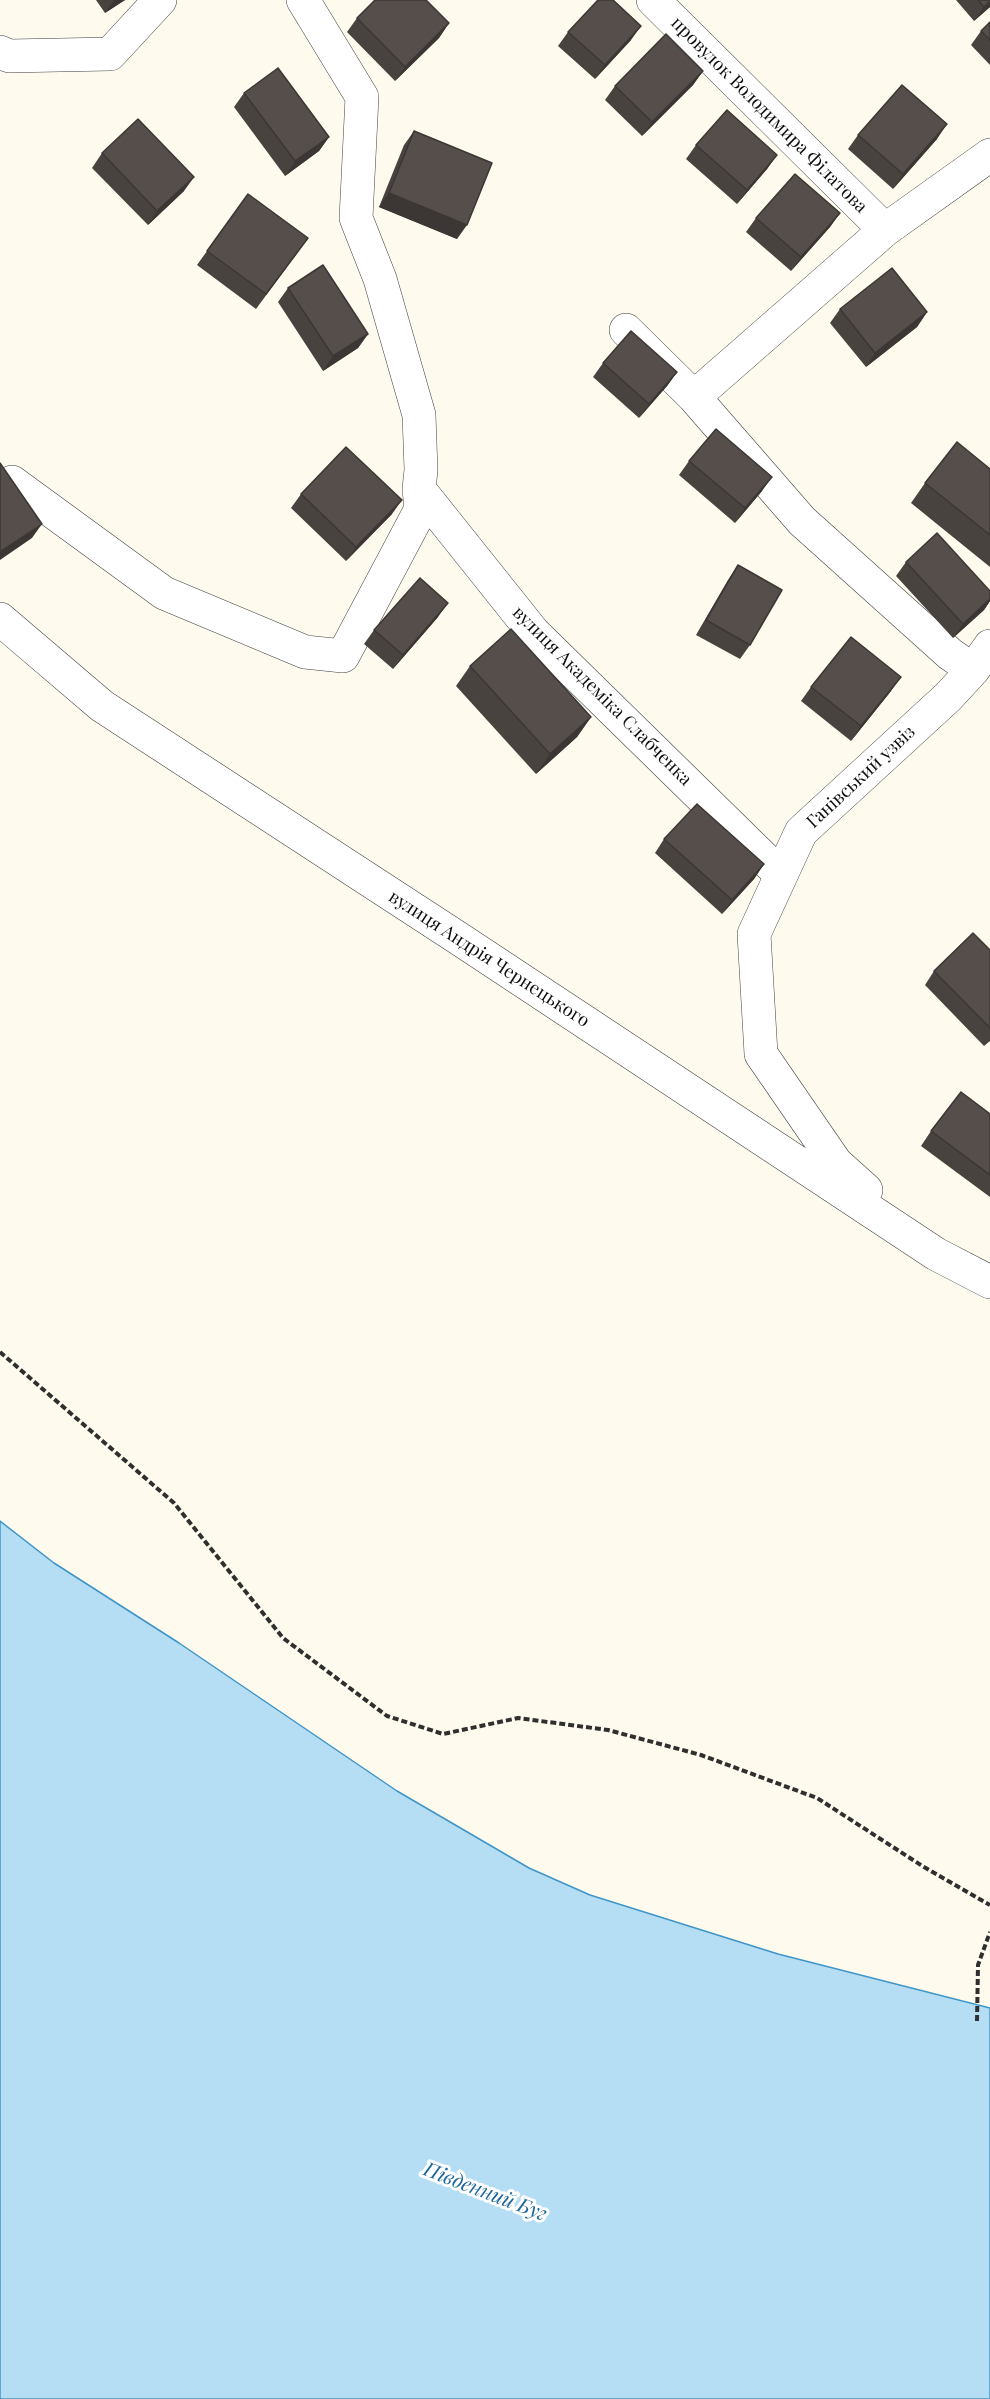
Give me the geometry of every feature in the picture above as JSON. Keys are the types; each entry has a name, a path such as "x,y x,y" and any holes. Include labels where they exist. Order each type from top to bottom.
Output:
{"street":[{"path":"3,52 110,54 160,0"},
{"path":"12,482 164,593 305,652 343,656 421,509 419,415 380,279 356,218 362,97 303,0"},
{"name":"провулок Володимира Філатова","path":"653,0 885,230"},
{"path":"694,397 885,230 990,155"},
{"path":"626,330 694,397 802,521 950,654 982,658"},
{"name":"вулиця Академіка Слабченка","path":"419,489 534,633 781,875"},
{"name":"вулиця Андрія Чернецького","path":"0,619 102,706 468,944 936,1254 990,1282"},
{"name":"Ганівський узвіз","path":"936,1254 836,1163 761,1054 754,934 801,832 948,697 982,658"}],"path":[{"path":"0,1352 174,1503 283,1638 387,1716 443,1734 518,1718 608,1730 701,1755 817,1798 924,1867 990,1905"},
{"path":"977,2021 978,1965 990,1932"}],"water":[{"name":"Південний Буг","path":"0,1521 54,1563 179,1643 397,1791 529,1868 590,1895 778,1954 990,2008 990,2399 0,2399"}],"building":[{"path":"375,0 426,0 449,23 405,67 357,18"},
{"path":"598,0 613,0 641,26 605,65 568,32"},
{"path":"978,0 990,0 990,1 984,7"},
{"path":"990,22 990,40 981,31"},
{"path":"666,34 703,71 652,122 615,86"},
{"path":"278,68 329,137 295,161 244,93"},
{"path":"902,85 947,124 903,174 858,135"},
{"path":"727,110 777,155 747,190 696,145"},
{"path":"138,119 194,177 157,211 102,153"},
{"path":"414,131 492,163 467,225 389,193"},
{"path":"795,174 840,213 801,257 756,218"},
{"path":"248,194 308,238 266,294 207,251"},
{"path":"323,265 368,334 333,356 288,288"},
{"path":"892,268 927,312 875,353 840,309"},
{"path":"631,331 677,372 649,404 603,363"},
{"path":"716,429 772,477 745,508 689,461"},
{"path":"957,442 990,469 990,535 925,483"},
{"path":"346,447 402,500 356,547 301,494"},
{"path":"0,463 42,524 0,552"},
{"path":"937,533 990,591 990,599 963,624 906,562"},
{"path":"738,565 782,590 750,645 706,620"},
{"path":"420,578 448,603 403,655 374,630"},
{"path":"511,629 591,717 550,754 470,666"},
{"path":"851,637 901,677 861,726 811,687"},
{"path":"697,804 764,864 732,900 664,839"},
{"path":"973,933 990,950 990,1028 934,971"},
{"path":"961,1092 990,1114 990,1175 931,1131"}]}
